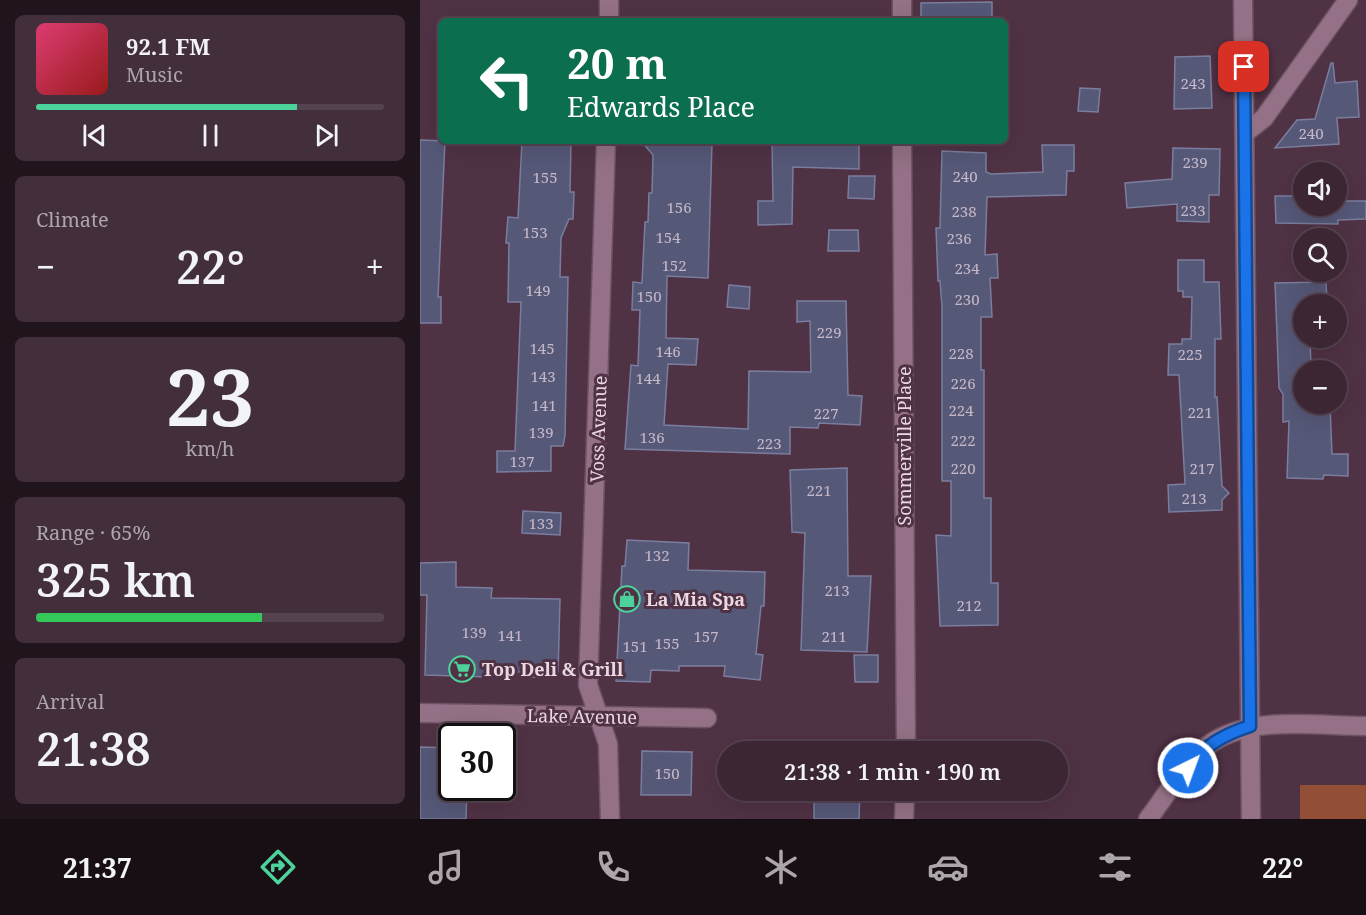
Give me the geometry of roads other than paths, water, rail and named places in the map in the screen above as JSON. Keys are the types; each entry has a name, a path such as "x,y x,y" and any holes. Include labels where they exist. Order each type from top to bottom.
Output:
{"street":[{"path":"609,0 609,18"},
{"path":"902,0 902,18"},
{"path":"1243,0 1251,819"},
{"path":"1245,133 1264,118 1348,0"},
{"name":"Voss Avenue","path":"606,144 588,686 608,744 610,819"},
{"name":"Sommerville Place","path":"902,144 906,741"},
{"name":"Lake Avenue","path":"420,713 707,718"},
{"path":"1148,819 1201,751 1221,736 1250,726 1366,726"},
{"path":"904,819 905,801"}],"place":[{"name":"La Mia Spa","path":"627,599"},
{"name":"Top Deli & Grill","path":"462,669"}]}
